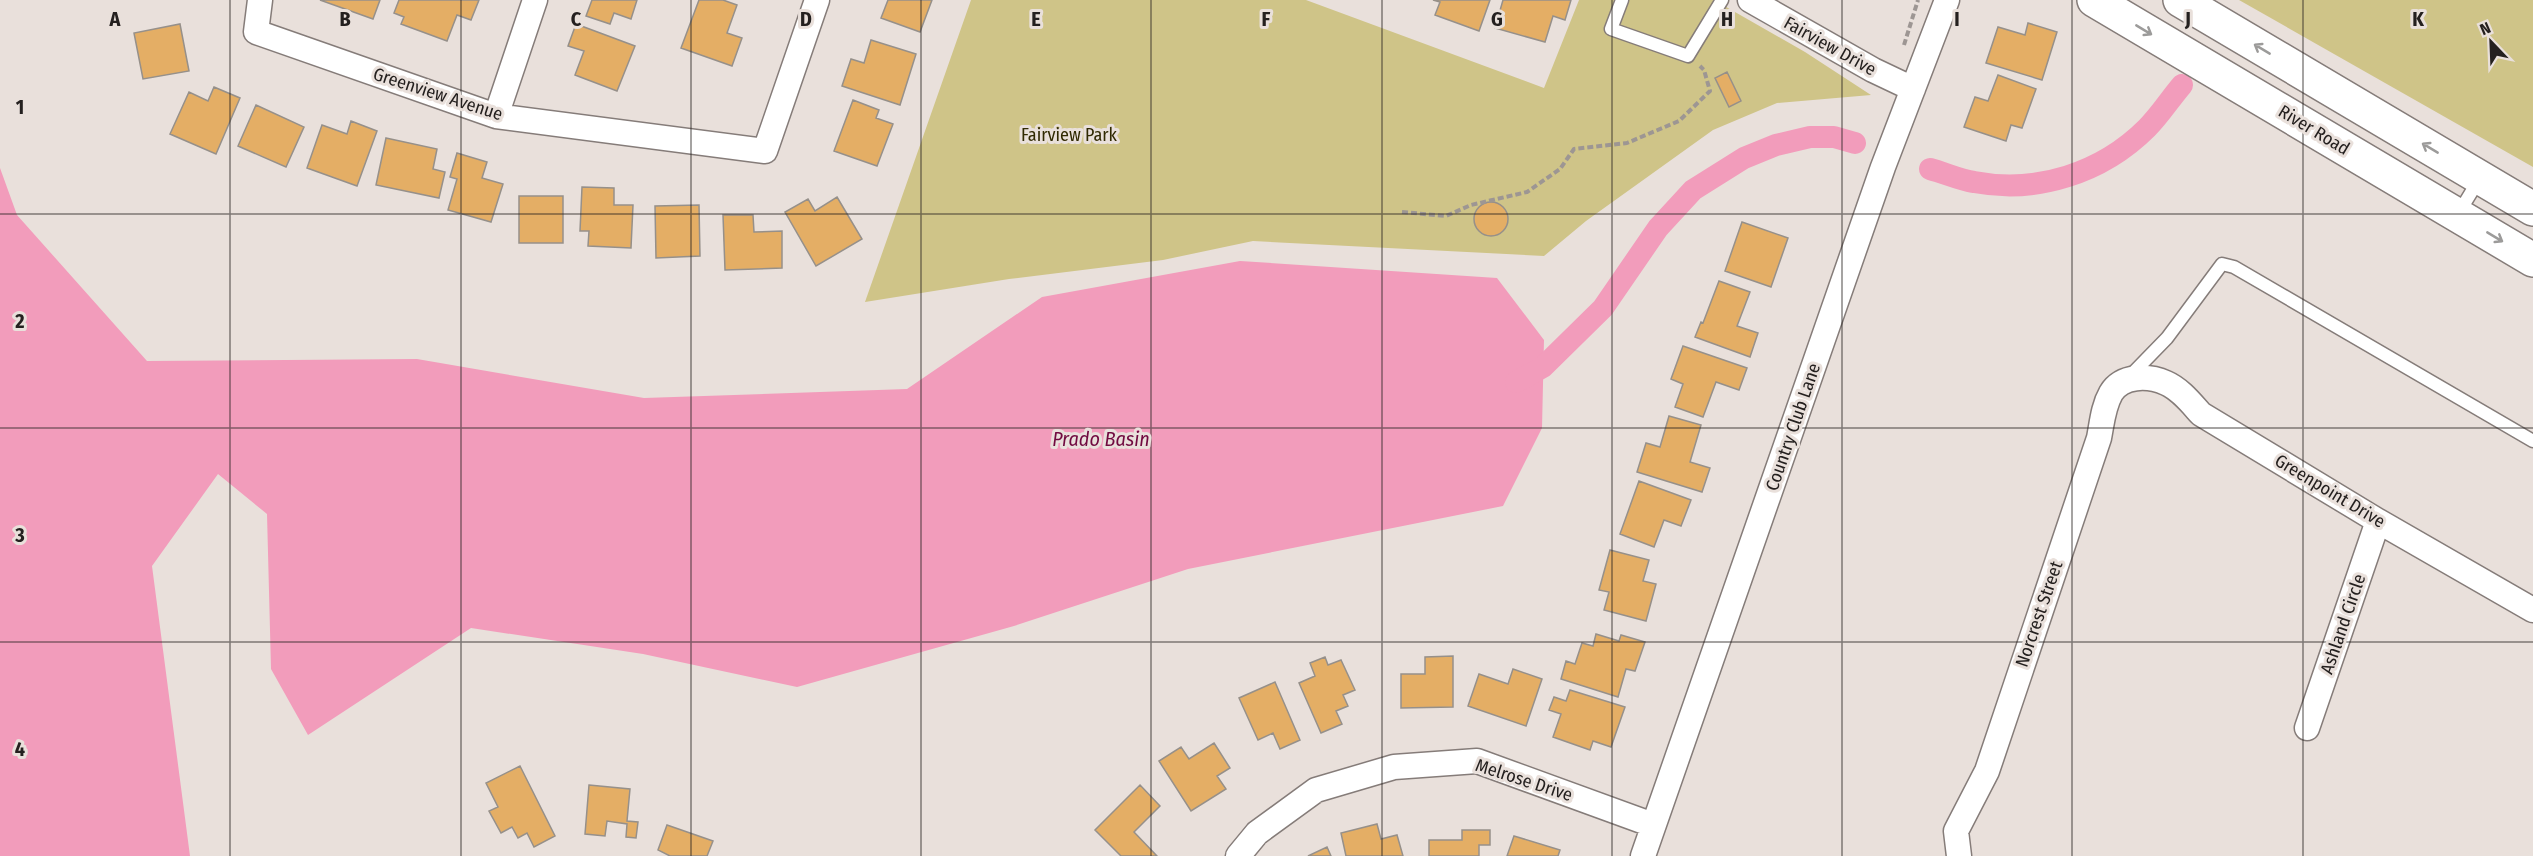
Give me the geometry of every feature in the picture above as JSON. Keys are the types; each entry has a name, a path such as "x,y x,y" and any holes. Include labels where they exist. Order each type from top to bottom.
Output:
{"main road":[{"name":"River Road","path":"2094,0 2533,260"},
{"path":"2180,0 2533,209"}],"street":[{"name":"Greenview Avenue","path":"260,0 256,32 496,116 765,151 817,0"},
{"path":"496,116 535,0"},
{"name":"Fairview Drive","path":"1750,0 1873,70 1913,88"},
{"name":"Country Club Lane","path":"1643,856 1883,167 1947,0"},
{"name":"Greenpoint Drive","path":"2128,378 2148,378 2166,383 2185,397 2201,414 2378,521 2533,610"},
{"name":"Norcrest Street","path":"1958,855 1956,831 1987,771 2099,438 2104,407 2113,390 2128,378"},
{"name":"Ashland Circle","path":"2307,728 2378,521"},
{"name":"Melrose Drive","path":"1238,856 1257,833 1316,790 1394,767 1477,761 1653,825"}],"lane":[{"path":"1622,0 1611,29 1688,57 1722,0"},
{"path":"2457,214 2480,178"},
{"path":"2128,378 2167,339 2223,264 2234,267 2533,441"}],"path":[{"path":"1402,212 1446,216 1471,204 1527,192 1560,169 1574,149 1627,143 1679,121 1710,91 1704,70 1688,57"}],"green space":[{"name":"Fairview Park","path":"971,0 1306,0 1544,88 1579,0 1714,0 1805,52 1871,95 1777,103 1713,130 1586,221 1544,256 1253,241 1163,260 1009,279 865,302"},
{"path":"2239,0 2533,0 2533,167"}],"water":[{"name":"Prado Basin","path":"0,168 17,215 147,361 417,359 644,398 907,389 1042,297 1240,261 1497,278 1544,340 1542,428 1503,506 1188,569 1014,626 797,687 643,654 471,628 308,735 271,669 267,514 218,474 152,566 190,856 0,856"}],"building":[{"path":"320,0 380,0 373,19"},
{"path":"399,0 479,0 471,20 457,15 447,41 401,24 404,17 394,13"},
{"path":"592,0 637,0 631,19 614,13 610,24 586,16"},
{"path":"699,0 723,0 737,5 727,33 742,38 732,66 681,48"},
{"path":"888,0 932,0 920,32 881,18"},
{"path":"1433,0 1490,0 1479,31 1435,15 1440,2"},
{"path":"1503,0 1571,0 1565,20 1553,16 1545,42 1495,28"},
{"path":"2028,23 2057,32 2042,80 1986,63 1998,27 2025,35"},
{"path":"180,24 189,71 143,79 134,33"},
{"path":"576,24 635,46 617,91 575,75 584,51 568,46"},
{"path":"871,40 916,54 900,105 842,86 851,59 864,63"},
{"path":"1727,72 1741,101 1729,107 1715,78"},
{"path":"1998,75 2036,89 2022,128 2011,125 2006,141 1964,127 1975,97 1988,101"},
{"path":"214,87 240,98 216,154 170,134 189,92 208,101"},
{"path":"853,100 879,110 876,118 893,124 877,166 834,151"},
{"path":"256,105 304,127 286,167 238,146"},
{"path":"351,121 377,131 357,186 307,168 322,125 347,134"},
{"path":"386,138 437,149 433,169 445,172 439,198 376,185"},
{"path":"457,153 487,162 482,178 503,184 491,222 448,210 457,179 450,177"},
{"path":"582,187 614,188 614,205 633,205 631,248 588,246 589,231 580,231"},
{"path":"519,196 563,196 563,243 519,243"},
{"path":"837,197 862,239 816,266 785,212 808,199 815,211"},
{"path":"1491,202 1503,207 1508,219 1503,231 1491,236 1479,231 1474,219 1479,207"},
{"path":"699,205 700,256 656,258 655,206"},
{"path":"723,215 753,215 754,232 782,231 782,268 725,270"},
{"path":"1742,222 1788,238 1771,287 1725,271"},
{"path":"1719,281 1750,292 1737,326 1758,333 1750,357 1695,337 1701,322 1703,323"},
{"path":"1683,346 1747,368 1739,390 1716,382 1703,417 1675,407 1683,384 1671,379"},
{"path":"1669,416 1701,425 1690,462 1710,468 1702,492 1637,472 1646,443 1660,447"},
{"path":"1639,481 1691,500 1681,526 1664,520 1654,547 1620,534"},
{"path":"1610,550 1649,560 1643,581 1656,584 1646,621 1604,610 1609,592 1599,590"},
{"path":"1596,634 1619,641 1621,635 1645,642 1635,671 1626,669 1618,697 1561,679 1566,661 1575,664 1582,643 1593,646"},
{"path":"1453,656 1453,707 1401,708 1401,674 1425,674 1425,657"},
{"path":"1325,657 1328,665 1341,660 1355,690 1343,695 1348,706 1336,711 1342,724 1321,733 1299,683 1315,676 1310,663"},
{"path":"1513,669 1542,679 1526,726 1468,706 1479,674 1508,684"},
{"path":"1275,682 1300,740 1280,749 1273,733 1258,740 1239,698"},
{"path":"1570,690 1625,707 1611,747 1593,741 1590,750 1553,737 1561,714 1549,710 1554,697 1566,701"},
{"path":"1214,743 1230,768 1217,776 1226,789 1191,811 1159,761 1181,747 1189,759"},
{"path":"520,766 555,836 534,847 527,833 518,838 512,827 501,833 489,811 498,807 486,783"},
{"path":"589,785 630,789 627,821 638,822 636,838 626,837 627,824 607,821 605,836 585,834"},
{"path":"1140,785 1160,806 1134,832 1157,856 1121,856 1095,830"},
{"path":"1377,824 1381,839 1397,835 1403,856 1346,856 1341,833"},
{"path":"667,825 713,841 707,856 670,856 658,850"},
{"path":"1462,830 1490,830 1490,845 1479,845 1479,856 1429,856 1429,840 1462,840"},
{"path":"1514,836 1560,850 1558,856 1507,856"},
{"path":"1327,847 1331,856 1308,856"}],"waterway":[{"path":"1930,169 1969,181 1998,185 2045,182 2067,176 2089,168 2129,144 2152,123 2182,85"},
{"path":"1516,382 1543,367 1603,308 1658,228 1693,190 1744,158 1776,145 1810,137 1834,137 1855,143"}]}
